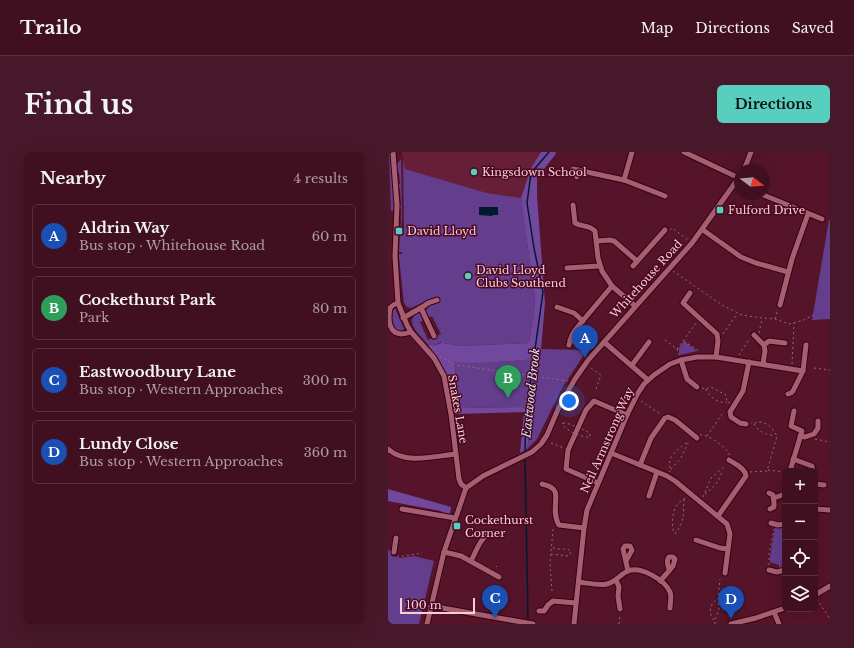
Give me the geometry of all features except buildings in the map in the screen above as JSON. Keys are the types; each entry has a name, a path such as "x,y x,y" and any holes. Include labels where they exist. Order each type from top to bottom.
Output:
{"street":[{"name":"Snakes Lane","path":"393,152 397,199 394,256 398,303 403,318 411,332 438,364 446,382 460,481 466,488"},
{"path":"624,180 632,152"},
{"path":"684,152 734,174"},
{"path":"746,164 751,152"},
{"path":"572,169 624,180 662,196"},
{"path":"577,176 578,170"},
{"name":"Whitehouse Road","path":"466,488 483,476 532,452 541,444 547,435 559,407 574,379 588,359 692,243 734,189"},
{"path":"770,198 822,219"},
{"path":"575,208 575,223 593,228 597,241 599,266 605,277 612,286 635,306"},
{"path":"780,305 795,249 808,214"},
{"path":"633,266 658,234 665,230"},
{"path":"703,230 741,257 764,266 788,272"},
{"path":"597,241 614,241 637,261"},
{"path":"576,261 577,268"},
{"path":"567,268 599,266"},
{"path":"577,342 570,342 573,332 612,286"},
{"path":"690,293 681,305 717,334 716,357"},
{"path":"403,318 426,304 436,301"},
{"path":"398,303 390,309 388,324 392,331 401,334 411,332"},
{"path":"422,307 434,336"},
{"path":"557,307 574,313 583,321"},
{"path":"755,335 764,345 763,364"},
{"path":"764,345 769,341 785,343"},
{"path":"604,342 648,380"},
{"path":"632,365 649,342"},
{"path":"788,394 793,391 803,371 806,345"},
{"name":"Neil Armstrong Way","path":"574,624 587,510 635,397 648,380 660,370 680,360 705,356 803,371"},
{"path":"680,360 687,380 697,387"},
{"path":"746,424 740,423 731,417 730,412 743,391 749,362"},
{"path":"598,483 566,469 568,450 586,410 594,401 627,416"},
{"path":"794,411 791,426 802,435 812,435 816,431 818,421"},
{"path":"640,465 651,438 665,418 668,417 675,420 699,436"},
{"path":"791,468 802,435"},
{"path":"388,449 394,454 408,458 456,454"},
{"path":"611,452 667,476 675,481 718,516 729,527 730,534 725,573"},
{"path":"793,459 810,464 812,468"},
{"path":"718,516 744,479 745,472 729,460"},
{"path":"649,496 657,472"},
{"path":"542,484 554,489 556,492 554,509 560,524 584,528"},
{"path":"818,484 824,485"},
{"path":"427,624 444,552 466,488"},
{"path":"769,493 773,495 774,498 774,507 770,509"},
{"path":"774,498 782,495"},
{"path":"402,509 455,518"},
{"path":"818,509 830,510"},
{"path":"773,524 782,524"},
{"path":"470,561 484,537 489,533 497,533"},
{"path":"388,548 394,550 396,538"},
{"path":"696,540 720,548 728,549"},
{"path":"444,552 461,556 499,577"},
{"path":"626,561 628,571"},
{"path":"492,573 496,566"},
{"path":"769,570 777,572 782,571"},
{"path":"579,582 604,584 616,580 628,571 644,571 660,582 669,592 671,598 670,608"},
{"path":"660,582 669,571"},
{"path":"616,580 619,587 618,596 620,610"},
{"path":"818,593 830,586"},
{"path":"539,611 544,612 549,603 555,601 576,603"},
{"path":"431,606 517,623 533,624"},
{"path":"731,624 782,609"},
{"path":"774,612 779,624"}],"path":[{"path":"665,230 668,232 672,228 692,243"},
{"path":"670,268 722,305 738,313 775,319 787,324 804,320 813,315"},
{"path":"775,319 780,305"},
{"path":"720,338 738,313"},
{"path":"677,349 699,318"},
{"path":"738,356 755,335 762,318"},
{"path":"792,364 794,323"},
{"path":"665,340 677,349 680,360"},
{"path":"684,340 699,352"},
{"path":"421,344 434,347 441,357 456,365 569,381"},
{"path":"591,368 602,375 595,392"},
{"path":"814,368 830,370"},
{"path":"697,387 706,389 711,387 720,391 726,395 727,402"},
{"path":"706,389 716,400 721,403 727,402 733,406"},
{"path":"635,397 665,418"},
{"path":"707,436 722,414"},
{"path":"767,470 777,436 772,428 766,423 757,422 754,424 760,431 769,435 775,435"},
{"path":"699,436 703,434 707,436 729,452 729,460"},
{"path":"802,435 830,442"},
{"path":"667,476 681,458 688,442 679,447 672,456 669,463 671,470"},
{"path":"551,443 568,450"},
{"path":"700,501 705,494 711,478 724,468"},
{"path":"705,494 715,486 720,478 722,470"},
{"path":"745,472 767,470 782,472"},
{"path":"684,499 685,509 682,520 676,533 674,533 673,519 677,506 684,499 686,497"},
{"path":"769,570 769,554 773,524"},
{"path":"552,591 550,572 553,528"},
{"path":"551,547 556,549 568,549 571,552 569,556 551,554"},
{"path":"394,550 393,556 399,557 422,553"},
{"path":"715,624 715,620 719,612 718,597 720,579"},
{"path":"715,620 711,614 711,608 712,604 718,597"},
{"path":"818,600 830,619"},
{"path":"619,624 620,610"}],"shaded area":[{"path":"389,152 394,195 394,211 391,211"},
{"name":"Kingsdown School","path":"402,152 541,152 531,168 521,198 487,193 405,169"},
{"path":"541,152 556,152 537,178 545,303 541,350 526,360 482,363 454,362 460,408 521,407 530,410 527,449 520,453 524,412 454,414 447,377 429,346 441,343 443,340 443,343 461,346 529,343 535,299 521,198 531,168"},
{"path":"401,159 402,219 401,227 399,228 399,225 401,225 401,205 397,164"},
{"name":"David Lloyd Clubs Southend","path":"403,159 405,169 487,193 521,198 535,299 529,343 461,346 443,343 443,341 433,346 429,346 415,329 412,321 416,314 420,313 424,320 420,322 428,340 441,334 432,316 428,318 425,311 429,307 426,301 411,308 407,307 404,303 399,257 399,254 402,254 402,252 399,252 400,233 404,227"},
{"path":"829,220 830,319 812,320"},
{"path":"395,308 404,329 401,332 393,330 391,324 391,315"},
{"path":"684,341 697,351 679,355 679,348"},
{"path":"540,349 587,350 562,388 537,439 527,449 530,410 521,407 460,408 454,361 482,363 526,360"},
{"path":"388,489 451,507 450,514 388,501"},
{"path":"782,525 782,570 779,569 779,565 770,562 775,527"},
{"path":"388,550 391,551 391,556 400,558 414,556 434,561 419,624 388,624"}],"water":[{"path":"479,207 498,207 498,215 479,215"}],"waterway":[{"name":"Eastwood Brook","path":"525,450 526,414 543,292 527,203 531,173 549,152"},
{"name":"Eastwood Brook","path":"525,460 528,618"}],"place":[{"name":"Kingsdown School","path":"474,172"},
{"name":"Fulford Drive","path":"720,210"},
{"name":"David Lloyd","path":"399,231"},
{"name":"David Lloyd Clubs Southend","path":"468,276"},
{"name":"Aldrin Way","path":"585,358"},
{"name":"Cockethurst Park","path":"508,398"},
{"name":"Cockethurst Corner","path":"457,526"},
{"name":"Eastwoodbury Lane","path":"495,618"},
{"name":"Lundy Close","path":"731,619"}]}
